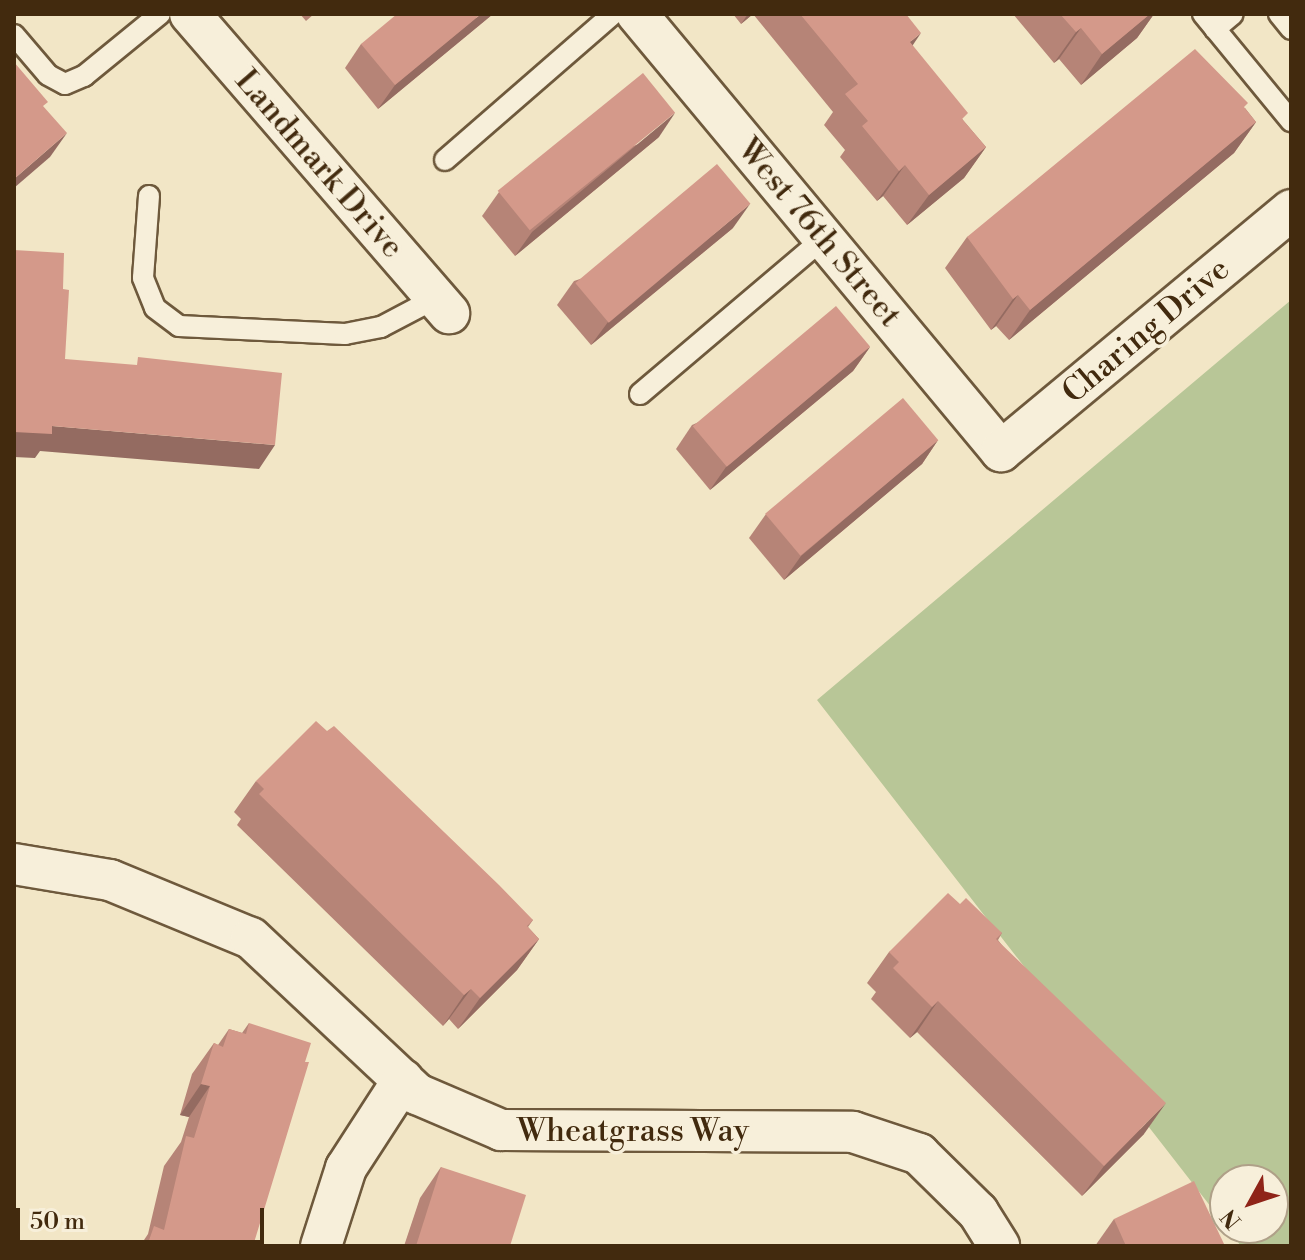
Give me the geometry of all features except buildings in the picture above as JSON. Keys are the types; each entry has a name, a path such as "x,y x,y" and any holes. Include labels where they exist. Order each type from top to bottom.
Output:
{"street":[{"name":"Landmark Drive","path":"190,14 442,306"},
{"name":"West 76th Street","path":"637,14 1001,451"},
{"name":"Charing Drive","path":"1001,451 1291,210"},
{"name":"Wheatgrass Way","path":"14,864 110,880 251,938 417,1094 501,1130 853,1132 919,1154 978,1212 999,1246"},
{"path":"321,1246 346,1168 403,1080"}],"lane":[{"path":"14,35 48,75 65,84 84,76 160,14"},
{"path":"445,160 613,14"},
{"path":"1233,14 1209,22 1291,121"},
{"path":"1279,14 1291,29"},
{"path":"149,196 143,278 155,308 179,326 345,334 381,327 442,306"},
{"path":"640,394 824,238"}],"green space":[{"path":"1291,300 1291,1246 1239,1244 1289,1244 1289,1164 1209,1164 1209,1204 817,700"}]}
